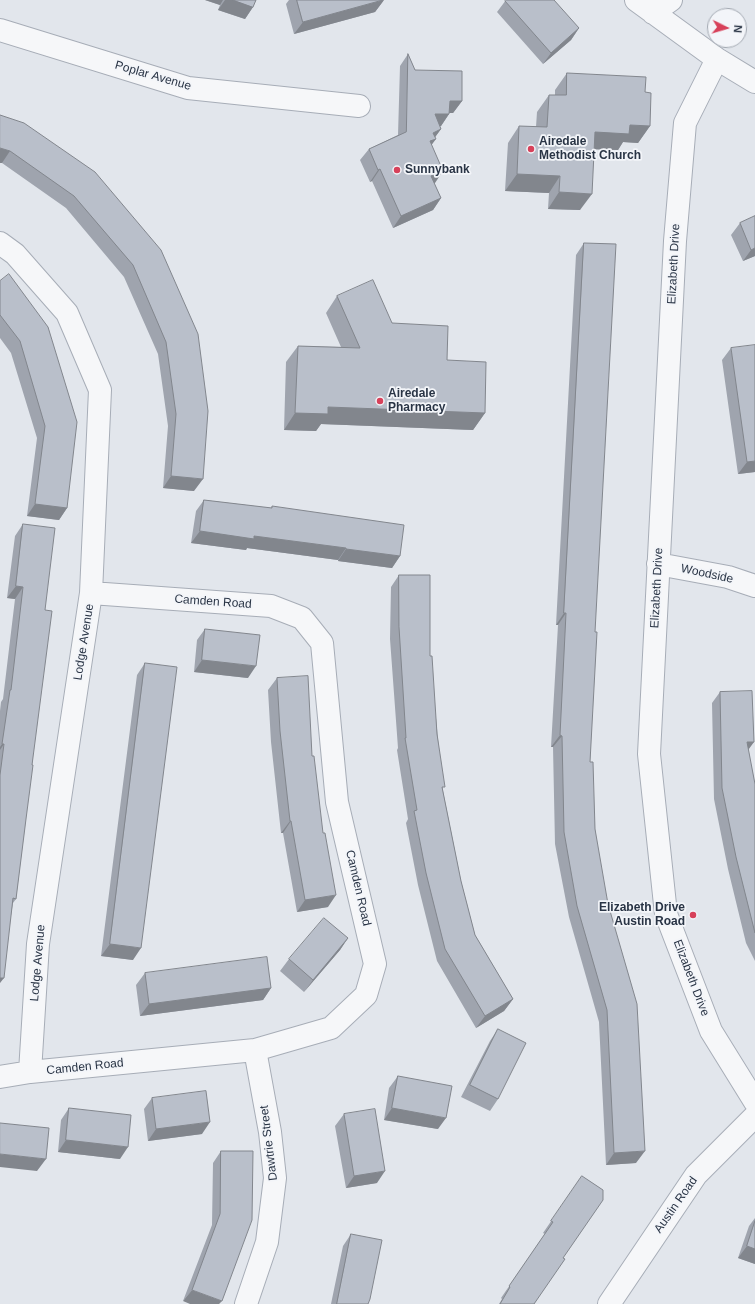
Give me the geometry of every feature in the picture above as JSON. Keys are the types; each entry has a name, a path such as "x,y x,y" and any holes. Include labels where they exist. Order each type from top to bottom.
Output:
{"street":[{"path":"636,0 653,14 717,59 755,82"},
{"path":"653,14 671,0"},
{"name":"Poplar Avenue","path":"0,30 188,88 359,106"},
{"name":"Elizabeth Drive","path":"717,59 685,123 675,241 649,754 666,914 711,1031 755,1102"},
{"name":"Lodge Avenue","path":"0,243 14,254 67,313 100,390 92,593 38,944 30,1072"},
{"name":"Woodside","path":"658,564 728,577 755,586"},
{"name":"Camden Road","path":"0,1077 30,1072 255,1050 331,1028 366,995 375,964 337,802 322,643 302,618 271,606 92,593"},
{"name":"Dawtrie Street","path":"246,1304 267,1242 275,1178 270,1132 255,1050"},
{"name":"Austin Road","path":"609,1304 696,1175 755,1116"}],"building":[{"path":"233,0 256,0 253,7"},
{"path":"297,0 383,0 303,22"},
{"path":"554,0 579,28 551,53 505,1"},
{"path":"408,54 415,70 462,71 462,101 450,101 449,114 435,114 441,129 433,133 436,139 430,141 443,171 431,176 441,198 401,216 380,169 378,170 369,149 406,132"},
{"name":"Airedale Methodist Church","path":"567,73 646,77 645,92 651,93 650,126 630,125 629,134 595,132 592,194 559,192 560,176 517,174 519,126 547,127 549,95 566,95"},
{"path":"0,115 24,123 95,172 161,250 198,334 208,411 203,479 171,476 176,414 166,342 133,265 74,196 10,151 0,148"},
{"path":"755,216 755,248 751,250 740,223"},
{"path":"584,243 616,244 595,632 597,632 590,762 593,762 595,829 608,904 637,1004 645,1151 614,1153 607,1010 577,906 564,832 562,736 560,735 566,613 564,613"},
{"path":"9,274 48,327 77,422 67,508 35,504 45,426 20,341 0,315 0,281"},
{"path":"373,280 392,323 448,326 447,360 486,362 485,413 328,407 328,414 295,413 298,346 360,348 337,296"},
{"path":"755,345 755,461 747,462 731,348"},
{"path":"204,500 272,508 272,506 404,525 400,556 254,536 254,539 200,531"},
{"path":"23,524 55,528 45,610 52,611 16,899 13,898 4,978 0,978 0,775 4,744 2,744 11,690 23,587 16,586"},
{"path":"399,575 430,575 430,656 432,656 437,734 445,787 442,787 461,881 475,935 513,999 485,1016 445,949 426,873 414,811 417,810 405,738 399,627"},
{"path":"205,629 260,635 256,666 202,660"},
{"path":"145,663 177,667 141,948 110,944"},
{"path":"308,676 312,756 314,756 323,833 325,833 336,895 305,900 290,821 280,731 277,678"},
{"path":"752,691 754,742 747,742 755,784 755,933 736,857 722,788 720,692"},
{"path":"324,918 348,938 313,980 289,959"},
{"path":"267,957 271,988 149,1004 145,973"},
{"path":"498,1029 526,1043 498,1099 470,1085"},
{"path":"398,1076 452,1086 446,1118 392,1108"},
{"path":"206,1091 210,1122 156,1129 152,1098"},
{"path":"69,1108 131,1115 128,1147 66,1140"},
{"path":"375,1109 385,1171 354,1176 344,1114"},
{"path":"0,1123 49,1128 46,1159 0,1154"},
{"path":"221,1151 253,1151 252,1220 222,1301 192,1290 220,1214"},
{"path":"582,1176 603,1190 603,1200 563,1258 565,1259 534,1304 500,1304 510,1287 509,1286 553,1222 551,1221"},
{"path":"755,1221 755,1249 747,1246"},
{"path":"351,1234 382,1240 368,1304 337,1304"}],"place":[{"name":"Airedale Methodist Church","path":"531,149"},
{"name":"Sunnybank","path":"397,170"},
{"name":"Airedale Pharmacy","path":"380,401"},
{"name":"Elizabeth Drive Austin Road","path":"693,915"}]}
